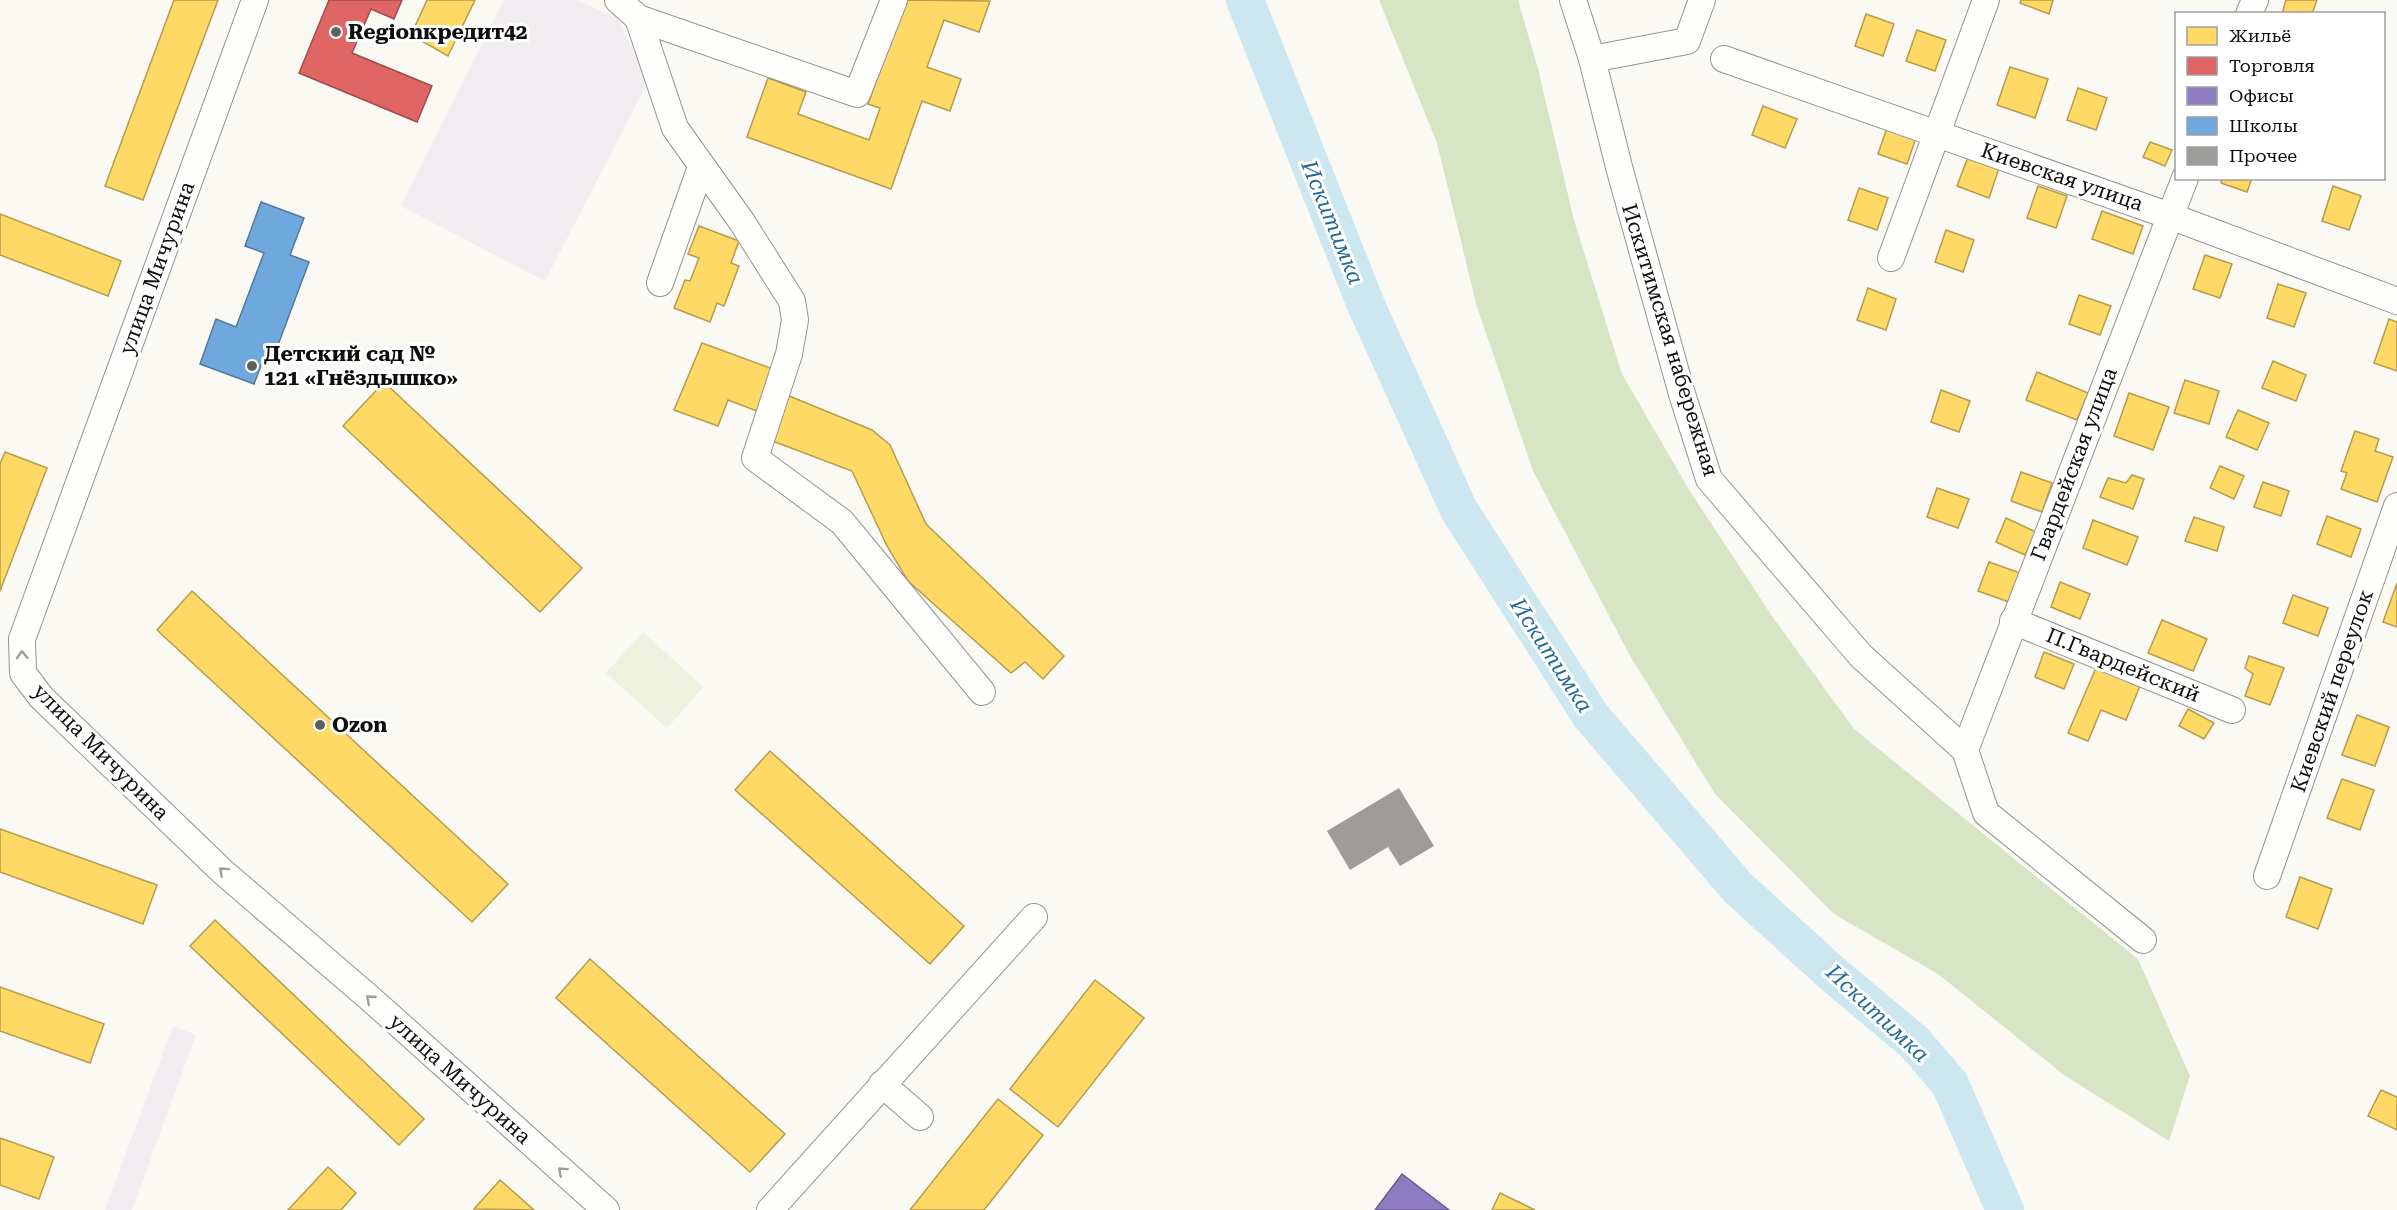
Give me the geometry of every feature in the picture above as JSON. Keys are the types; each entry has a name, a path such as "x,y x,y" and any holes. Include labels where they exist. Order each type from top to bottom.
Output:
{"street":[{"name":"улица Мичурина","path":"255,0 22,639 23,674 41,697 223,872 373,1001 606,1210"},
{"path":"618,0 638,18 857,94 894,0"},
{"name":"Искитимская набережная","path":"1573,0 1592,59 1619,167 1709,479 1861,656 1965,750 1986,813 2143,940"},
{"path":"1592,59 1687,41 1702,0"},
{"path":"1891,258 1986,0"},
{"path":"638,18 675,128 742,222 792,301 795,320 789,354 755,458 842,522 982,692"},
{"name":"Киевская улица","path":"1724,59 2170,216 2397,301"},
{"path":"660,283 701,167"},
{"name":"Гвардейская улица","path":"1965,750 2184,180"},
{"name":"Киевский переулок","path":"2267,876 2397,507"},
{"name":"П.Гвардейский","path":"2013,621 2232,710"},
{"path":"770,1210 1034,917"},
{"path":"882,1084 920,1117"}],"shaded area":[{"path":"504,0 577,0 617,18 649,80 545,281 401,206"},
{"path":"173,1026 196,1035 132,1210 105,1210"}],"green space":[{"path":"1379,0 1518,0 1538,69 1574,220 1622,374 1691,493 1774,619 1854,729 2138,959 2190,1076 2169,1141 2064,1075 1938,974 1834,914 1715,794 1629,654 1533,471 1477,307 1437,143"},
{"path":"643,632 703,687 667,728 606,673"}],"building: Жильё":[{"path":"174,0 218,0 143,200 105,186"},
{"path":"427,0 475,0 448,56 411,35"},
{"path":"906,0 990,1 979,32 944,20 927,67 961,79 950,111 922,101 891,189 747,137 768,78 806,92 798,114 869,140 880,108 868,104"},
{"path":"2021,0 2053,0 2049,14 2020,3"},
{"path":"2286,0 2317,0 2313,12 2283,12"},
{"path":"1866,14 1894,24 1883,56 1855,46"},
{"path":"1917,30 1946,40 1935,71 1906,61"},
{"path":"2010,67 2048,79 2035,118 1997,105"},
{"path":"2078,88 2107,98 2096,130 2067,120"},
{"path":"1763,106 1797,119 1785,148 1752,135"},
{"path":"1889,122 1918,132 1907,164 1878,154"},
{"path":"2150,142 2172,150 2165,166 2143,157"},
{"path":"1968,157 1999,168 1989,198 1957,186"},
{"path":"2222,180 2251,180 2247,192 2221,183"},
{"path":"2038,186 2067,196 2056,228 2027,218"},
{"path":"2333,186 2361,196 2349,230 2322,221"},
{"path":"1859,188 1888,198 1877,230 1848,220"},
{"path":"2102,211 2143,226 2133,254 2092,239"},
{"path":"0,214 121,261 108,296 0,255"},
{"path":"699,226 739,241 731,263 739,266 724,306 717,303 710,322 674,308 685,280 690,281 699,258 688,254"},
{"path":"1946,230 1974,240 1963,272 1935,262"},
{"path":"2205,255 2232,264 2220,298 2193,289"},
{"path":"2278,284 2306,293 2294,327 2267,318"},
{"path":"1868,288 1896,299 1886,330 1857,320"},
{"path":"2079,295 2111,306 2100,335 2069,324"},
{"path":"2389,319 2397,322 2397,371 2374,363"},
{"path":"702,343 781,372 777,391 872,430 890,445 926,524 1064,656 1043,679 1025,662 1011,673 908,581 887,546 852,471 770,440 778,419 728,400 718,426 674,410"},
{"path":"2273,361 2306,375 2296,401 2262,388"},
{"path":"2037,372 2088,393 2077,420 2026,400"},
{"path":"2185,380 2219,391 2209,424 2174,413"},
{"path":"384,382 582,568 540,612 343,426"},
{"path":"1941,390 1970,401 1959,432 1931,422"},
{"path":"2129,393 2169,407 2153,450 2114,436"},
{"path":"2238,410 2269,423 2257,450 2226,437"},
{"path":"2355,431 2379,439 2375,451 2393,457 2377,502 2341,489 2347,473 2341,471"},
{"path":"5,452 47,468 0,591 0,464"},
{"path":"2220,466 2244,476 2234,499 2210,488"},
{"path":"2021,472 2052,483 2042,512 2011,501"},
{"path":"2132,475 2144,479 2133,509 2100,497 2108,478 2126,483"},
{"path":"2263,482 2289,491 2281,516 2254,507"},
{"path":"1937,488 1969,499 1958,528 1927,517"},
{"path":"2327,516 2361,529 2351,557 2317,544"},
{"path":"2194,517 2224,527 2217,551 2185,541"},
{"path":"2006,518 2036,532 2025,555 1996,542"},
{"path":"2093,520 2138,537 2127,565 2083,548"},
{"path":"1989,562 2020,573 2009,602 1978,591"},
{"path":"2060,582 2090,594 2080,619 2051,607"},
{"path":"2397,583 2397,627 2383,622"},
{"path":"192,591 508,884 472,922 157,630"},
{"path":"2293,595 2328,608 2318,636 2283,623"},
{"path":"2162,620 2207,639 2193,671 2148,653"},
{"path":"2044,652 2074,664 2064,689 2035,677"},
{"path":"2249,656 2284,668 2270,705 2245,696 2253,674 2245,668"},
{"path":"2096,668 2140,686 2126,720 2101,710 2088,741 2068,733"},
{"path":"2188,709 2214,723 2204,739 2179,726"},
{"path":"2357,715 2389,727 2375,766 2342,755"},
{"path":"770,751 964,926 930,964 735,790"},
{"path":"2342,779 2374,790 2360,830 2327,818"},
{"path":"0,829 157,885 143,924 0,872"},
{"path":"2300,877 2332,889 2318,929 2286,917"},
{"path":"215,920 424,1119 399,1145 190,946"},
{"path":"590,959 785,1134 750,1172 556,998"},
{"path":"1095,980 1144,1018 1058,1127 1010,1089"},
{"path":"0,987 104,1024 90,1063 0,1031"},
{"path":"2381,1090 2397,1097 2397,1130 2368,1116"},
{"path":"998,1099 1043,1135 984,1210 910,1210"},
{"path":"0,1138 54,1157 39,1199 0,1185"},
{"path":"328,1167 356,1193 341,1210 288,1210"},
{"path":"500,1180 534,1210 474,1209"},
{"path":"1500,1193 1535,1210 1492,1210"}],"building: Торговля":[{"path":"329,0 402,0 394,19 371,9 352,53 432,86 417,122 299,73"}],"building: Офисы":[{"path":"1402,1174 1449,1210 1375,1210"}],"building: Школы":[{"path":"261,202 304,218 290,255 309,262 275,353 267,350 254,384 200,364 216,319 236,327 264,253 245,246"}],"building: Прочее":[{"path":"1399,788 1434,846 1400,866 1388,847 1350,870 1327,831"}],"waterway":[{"name":"Искитимка","path":"1245,0 1366,305 1459,510 1591,716 1738,888 1835,976 1915,1043 1950,1084 2005,1210"}],"place":[{"name":"Regionкредит42","path":"336,32"},
{"name":"Детский сад № 121 «Гнёздышко»","path":"252,366"},
{"name":"Ozon","path":"320,725"}]}
